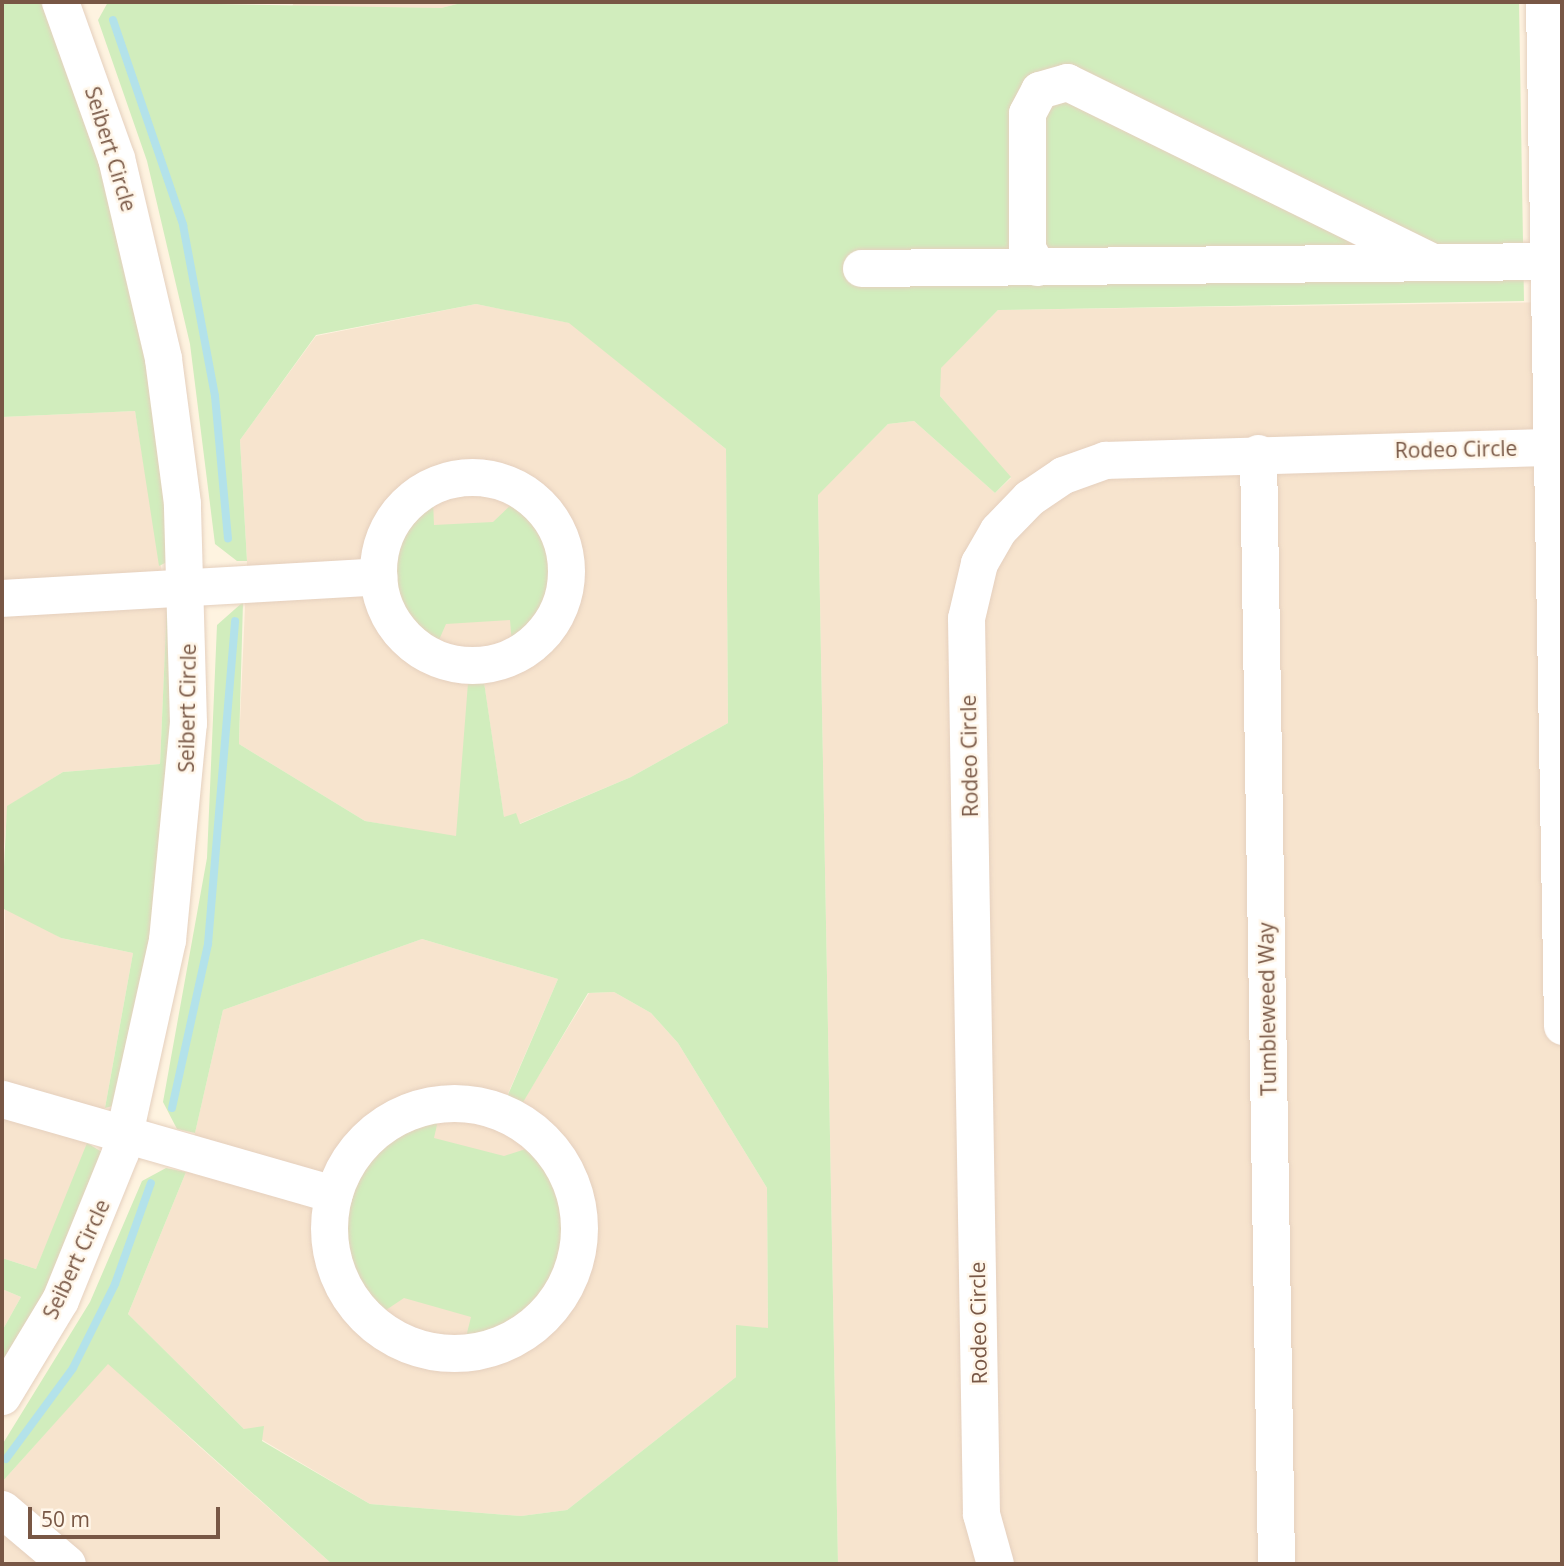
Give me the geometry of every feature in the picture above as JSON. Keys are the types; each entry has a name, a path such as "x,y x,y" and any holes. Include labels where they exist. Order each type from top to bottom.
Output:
{"street":[{"name":"Seibert Circle","path":"2,1396 83,1251 125,1135 155,1006 178,864 189,705 187,585 176,441 154,310 116,158 60,2"},
{"path":"1544,2 1555,203 1549,261 1562,1026"},
{"path":"1037,267 1027,248 1027,113 1039,90 1067,82 1436,263"},
{"path":"861,268 1549,261"},
{"name":"Rodeo Circle","path":"995,1564 981,1514 966,618 971,587 998,530 1063,475 1121,457 1553,447"},
{"name":"Tumbleweed Way","path":"1258,453 1276,1564"},
{"path":"463,477 506,483 541,507 558,530 567,572 558,612 532,645 508,659 467,665 440,660 405,638 383,603 378,576 383,540 401,509 435,484 463,477"},
{"path":"2,598 187,585 378,576"},
{"path":"2,1099 334,1194"},
{"path":"432,1105 486,1108 534,1133 563,1168 578,1212 575,1259 556,1299 525,1330 486,1348 428,1350 387,1333 346,1292 330,1244 334,1194 354,1152 389,1121 432,1105"},
{"path":"2,1509 67,1564"}],"shaded area":[{"path":"294,2 465,2 441,8 292,7"},
{"path":"1562,302 1562,1564 838,1564 818,494 888,424 914,421 995,493 1011,478 940,396 940,368 998,310"},
{"path":"476,304 570,323 726,449 728,723 631,777 519,824 504,818 484,683 456,837 365,821 239,744 247,561 240,440 316,336"},
{"path":"135,411 167,603 160,764 63,772 8,806 2,866 2,417"},
{"path":"5,905 61,938 133,953 105,1108 36,1269 2,1258"},
{"path":"422,939 558,979 507,1096 522,1103 589,993 614,992 651,1013 678,1043 767,1188 768,1328 736,1377 567,1510 521,1516 370,1504 244,1429 128,1314 186,1172 223,1010"},
{"path":"2,1289 21,1297 2,1331"},
{"path":"108,1363 332,1564 2,1564 2,1482"}],"green space":[{"path":"2,2 43,2 99,159 145,352 171,560 159,566 135,411 2,417"},
{"path":"108,2 441,8 465,2 1519,2 1524,301 998,310 941,368 940,396 1011,477 995,493 914,421 888,424 818,495 838,1564 332,1564 108,1364 2,1482 2,1445 90,1302 142,1181 166,1168 186,1172 128,1314 244,1429 264,1426 262,1441 370,1504 521,1516 567,1510 736,1377 736,1325 768,1328 767,1188 678,1043 651,1013 614,992 588,993 522,1104 507,1097 558,979 422,939 223,1010 195,1133 177,1129 163,1102 207,858 217,625 243,602 239,744 365,821 456,836 468,683 484,682 504,817 516,813 520,824 631,777 728,723 726,449 569,323 476,304 316,335 240,440 247,561 237,561 215,544 190,344 147,161 98,20"},
{"path":"433,501 434,525 493,522 515,501 540,522 555,555 555,596 522,642 512,645 510,620 446,624 435,649 406,628 393,606 387,566 412,511"},
{"path":"167,603 174,676 153,934 113,1106 105,1108 133,953 61,938 2,908 7,806 63,772 160,764"},
{"path":"429,1115 439,1116 434,1138 504,1156 535,1146 560,1181 568,1210 561,1271 544,1298 519,1322 474,1342 465,1341 471,1317 404,1298 380,1314 358,1289 342,1252 341,1202 350,1177 384,1137"},
{"path":"87,1143 102,1152 56,1274 2,1369 2,1331 21,1297 2,1289 2,1258 36,1269"}],"waterway":[{"path":"113,20 183,225 215,396 228,538"},
{"path":"172,1108 208,944 235,621"},
{"path":"6,1459 73,1368 115,1284 151,1183"}]}
